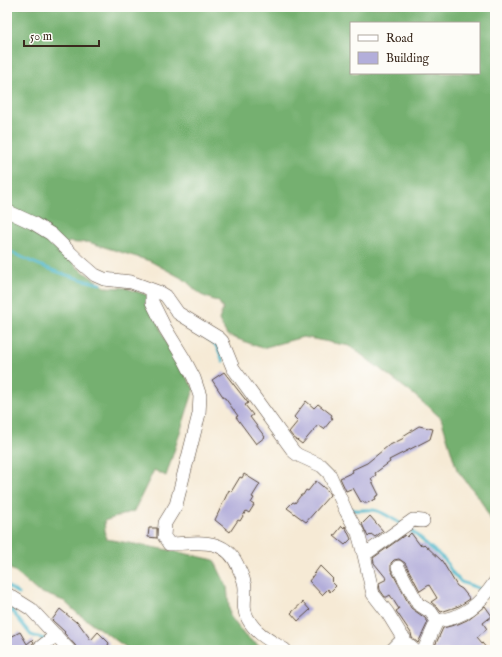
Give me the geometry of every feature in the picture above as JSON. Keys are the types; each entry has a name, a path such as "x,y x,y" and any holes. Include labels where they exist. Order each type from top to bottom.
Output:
{"street":[{"path":"7,211 33,223 51,234 95,275 104,279 131,282 152,295 166,296 178,313 222,341 233,368 294,452 298,456 322,466 329,473 346,512 358,533 373,594 387,612 406,643 414,650"},
{"path":"152,295 165,328 194,378 200,396 199,414 176,505 165,523 164,536 169,544 210,544 226,549 233,556 243,578 245,589 245,613 248,620 256,630 285,650"},
{"path":"364,555 413,520 423,521"},
{"path":"398,567 418,604 431,612 437,621"},
{"path":"437,621 460,616 469,610 479,602 495,582"},
{"path":"8,595 31,609 69,650"},
{"path":"424,650 437,621"},
{"path":"37,650 56,635"},
{"path":"392,650 404,638"}],"green space":[{"path":"7,7 495,7 495,528 480,499 457,470 441,418 413,394 350,346 303,337 262,348 227,335 219,320 223,309 219,302 201,295 185,280 150,261 88,242 69,242 61,249 78,268 105,287 126,288 147,295 169,349 194,389 166,476 154,470 134,511 104,521 106,539 214,560 227,587 230,616 245,636 265,650 130,650 77,613 64,601 37,591 14,571 7,567"}],"building":[{"path":"224,372 248,403 245,405 253,415 250,417 265,437 256,444 212,380"},
{"path":"306,401 314,408 318,404 332,415 331,417 333,418 324,429 318,425 302,444 289,432 298,421 294,417"},
{"path":"419,426 433,429 430,439 389,460 390,462 375,473 376,475 371,479 379,495 375,497 376,499 364,503 363,501 361,502 353,488 346,491 340,478 367,463 388,446 404,438 403,436"},
{"path":"244,474 260,484 252,497 254,498 251,503 254,505 249,513 246,511 240,521 238,520 230,532 215,520 229,490 231,492 240,477 242,478"},
{"path":"316,481 328,491 330,495 306,522 287,508 293,502 295,503 306,490 308,491"},
{"path":"370,516 383,531 375,537 371,534 368,537 362,524"},
{"path":"342,526 344,528 345,526 351,539 345,545 334,536"},
{"path":"149,528 157,528 157,538 148,537"},
{"path":"411,533 420,545 424,544 442,561 457,586 462,589 470,599 459,606 441,612 431,602 437,598 429,585 420,591 405,563 399,559 394,560 391,563 391,570 411,608 428,622 418,643 412,638 411,633 396,611 399,609 390,595 385,597 380,590 379,583 387,579 374,563 373,558 405,535 407,537"},
{"path":"320,566 333,579 331,581 336,586 330,592 328,589 322,595 309,581"},
{"path":"303,602 310,610 298,621 291,613"},
{"path":"485,606 492,616 483,623 487,629 477,637 488,650 433,650 443,628 467,620"},
{"path":"60,609 76,622 77,621 91,640 98,632 114,650 77,650 75,645 64,633 65,632 52,620"},
{"path":"20,632 27,644 32,640 34,642 29,650 7,650 7,639"}],"waterway":[{"path":"7,250 52,270 101,284"},
{"path":"207,338 217,347 223,361"},
{"path":"351,509 380,512 401,524"},
{"path":"408,528 445,560 452,572 461,582 478,588 482,592"},
{"path":"7,586 19,594"},
{"path":"488,596 495,599"},
{"path":"16,602 12,611 31,635 44,639"}]}
